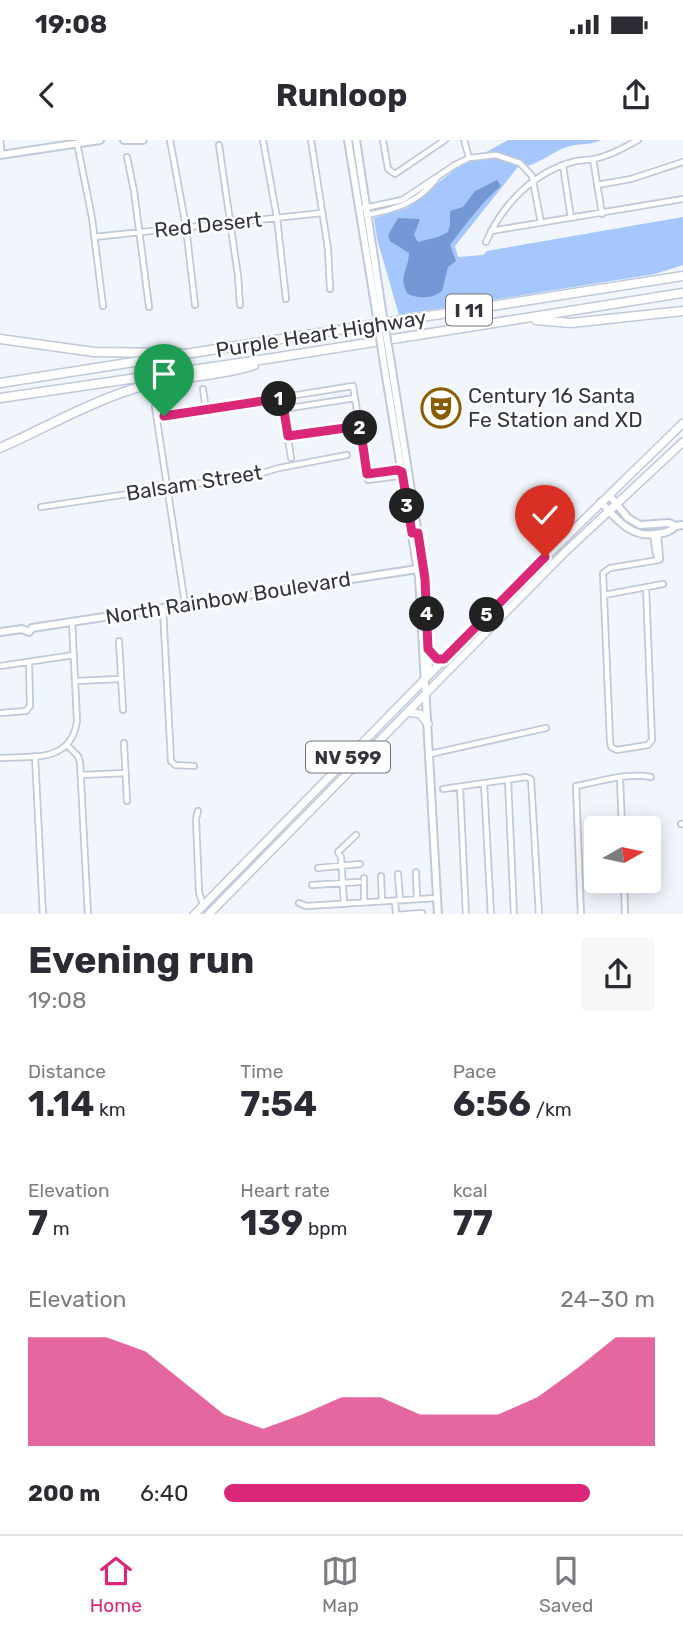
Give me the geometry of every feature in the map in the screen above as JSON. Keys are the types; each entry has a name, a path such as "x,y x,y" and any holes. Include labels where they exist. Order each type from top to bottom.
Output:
{"highway":[{"name":"Purple Heart Highway","path":"0,383 683,276"},
{"name":"Purple Heart Highway","path":"0,398 683,293"},
{"path":"520,319 571,323 683,311"},
{"path":"0,339 94,352 171,352 190,355"},
{"path":"0,448 128,391 169,380 242,369 273,358"}],"main road":[{"path":"1,155 100,140"},
{"path":"124,140 143,140"},
{"path":"348,140 364,212"},
{"path":"356,140 364,212 417,542 428,649 429,674 426,694"},
{"name":"NV 599","path":"195,914 506,596 683,423"},
{"name":"NV 599","path":"209,914 511,607 683,442"},
{"path":"609,495 628,518 640,525 669,523 679,526"},
{"path":"601,502 631,531 638,534 670,532 679,526"},
{"path":"420,568 423,680 430,754 438,914"},
{"name":"North Rainbow Boulevard","path":"0,632 22,629 25,625 32,628 420,568"},
{"path":"506,596 511,607"},
{"path":"428,649 434,657 444,659"},
{"path":"408,712 420,714 428,724"},
{"path":"273,848 272,841 279,834 282,824"},
{"path":"249,872 254,861 264,852 265,842"}],"street":[{"path":"0,140 1,155"},
{"path":"170,140 186,228 195,304"},
{"path":"263,140 277,218 286,299"},
{"path":"311,140 328,249 330,289"},
{"path":"383,140 387,169 393,174 400,173 445,140"},
{"path":"464,140 469,158"},
{"path":"486,242 520,190 563,166 610,154 638,140"},
{"path":"77,143 103,306"},
{"path":"219,145 240,305"},
{"path":"364,212 405,206 421,195 437,178 469,158 502,156 520,163 534,181 541,223"},
{"path":"127,157 149,307"},
{"path":"593,159 602,214"},
{"path":"597,185 631,179 683,162"},
{"path":"563,166 571,218"},
{"path":"491,231 683,200"},
{"name":"Red Desert","path":"94,237 322,213"},
{"path":"164,416 353,386 368,477 397,470 405,472"},
{"path":"203,389 206,410"},
{"path":"282,398 291,458"},
{"path":"284,409 355,398"},
{"path":"155,407 185,604"},
{"path":"288,436 360,426"},
{"name":"Balsam Street","path":"41,507 255,475 347,455"},
{"path":"646,587 651,743 620,750 613,748 610,741 605,571 659,560 656,554 656,534"},
{"path":"604,595 663,584"},
{"path":"163,607 171,761 175,765 194,766"},
{"path":"0,758 49,755 67,745 73,736 77,721 72,621"},
{"path":"118,641 122,710"},
{"path":"0,666 74,655"},
{"path":"0,713 28,709 31,703 29,662"},
{"path":"75,681 121,679"},
{"path":"430,754 546,728"},
{"path":"124,743 127,801"},
{"path":"67,745 78,756 81,775 88,914"},
{"path":"35,756 43,914"},
{"path":"81,775 126,772"},
{"path":"581,914 576,786 643,775 651,777"},
{"path":"443,789 526,777 531,779 539,914"},
{"path":"620,778 622,816"},
{"path":"508,780 514,914"},
{"path":"484,783 491,914"},
{"path":"460,787 466,914"},
{"path":"198,811 195,819 199,885 203,905"},
{"path":"344,904 341,857 338,852 356,835"},
{"path":"318,867 360,864"},
{"path":"416,872 417,900"},
{"path":"396,914 398,874"},
{"path":"381,876 382,901"},
{"path":"312,885 343,884 361,880 365,902"},
{"path":"624,893 625,914"},
{"path":"299,903 306,906 437,898"}],"shaded area":[{"path":"508,140 601,140 567,147 531,165 518,167 455,246 458,257 483,255 487,251 683,217 683,265 655,274 399,315 377,239 374,218 407,208 454,170"},
{"path":"497,180 501,186 480,207 450,245 456,261 448,267 442,291 425,297 408,294 403,278 409,253 390,241 388,235 398,218 420,219 414,235 418,242 438,237 448,232 450,211 463,207 475,191"}],"place":[{"name":"Century 16 Santa Fe Station and XD","path":"441,408"}],"route":[{"path":"164,416 282,398 288,436 360,426 367,474 397,470 402,472 412,533 418,533 425,579 428,649 437,659 444,659 545,557"}]}
